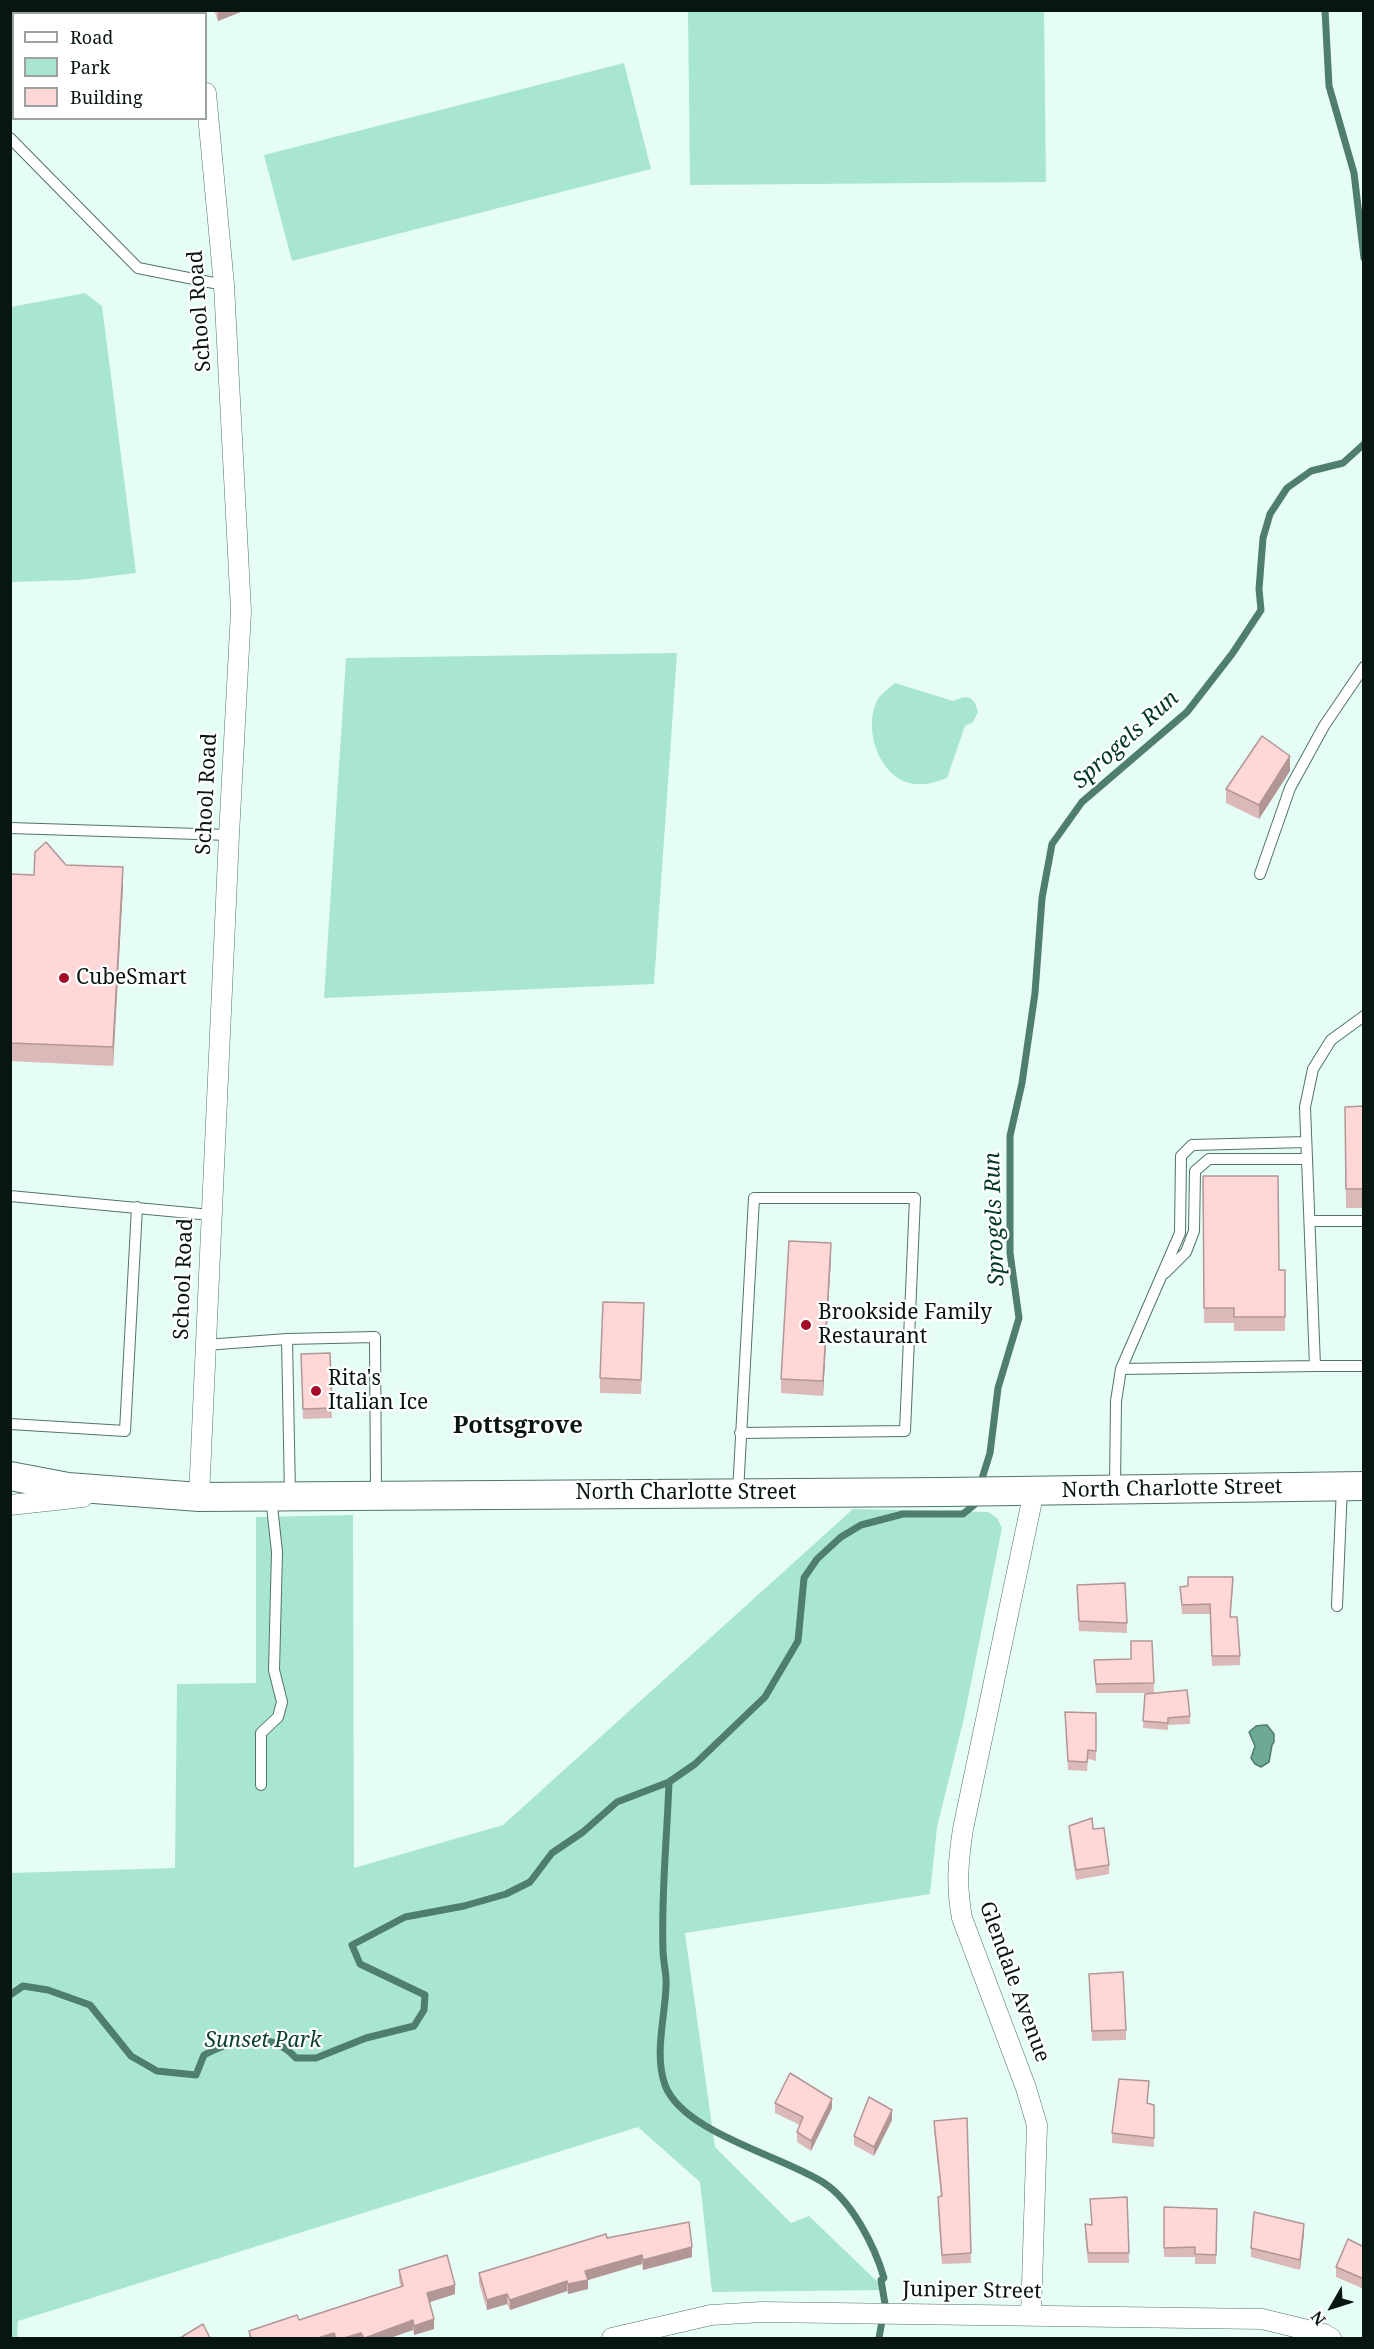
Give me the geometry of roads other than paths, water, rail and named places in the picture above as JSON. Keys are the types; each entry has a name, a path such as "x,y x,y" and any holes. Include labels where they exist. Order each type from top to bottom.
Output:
{"main road":[{"name":"North Charlotte Street","path":"10,1476 68,1487 122,1493 199,1497 945,1492 1353,1486"}],"street":[{"name":"School Road","path":"199,1497 241,611 224,285 207,104"},
{"name":"Glendale Avenue","path":"1031,2315 1037,2125 1026,2088 962,1918 957,1890 958,1860 963,1829 1034,1491"},
{"path":"10,1505 122,1493"},
{"name":"Juniper Street","path":"612,2338 711,2315 762,2312 1263,2319 1324,2334 1331,2338"}],"lane":[{"path":"10,138 138,268 224,285"},
{"path":"1260,874 1290,788 1324,726 1364,667"},
{"path":"10,828 229,835"},
{"path":"1315,1366 1305,1107 1313,1069 1331,1040 1364,1016"},
{"path":"1114,1490 1116,1401 1120,1369 1180,1233 1181,1156 1192,1146 1306,1142"},
{"path":"1160,1277 1186,1252 1194,1231 1195,1171 1209,1159 1307,1159"},
{"path":"10,1196 211,1215"},
{"path":"738,1492 740,1433 754,1198 915,1198 905,1431 740,1433"},
{"path":"10,1424 125,1431 137,1207"},
{"path":"1310,1221 1364,1221"},
{"path":"205,1345 287,1339 375,1337 376,1497"},
{"path":"261,1785 261,1733 278,1717 282,1702 274,1670 287,1339"},
{"path":"1120,1369 1364,1366"},
{"path":"1337,1606 1353,1486"}],"waterway":[{"name":"Sprogels Run","path":"1325,10 1329,86 1354,173 1364,258"},
{"name":"Sprogels Run","path":"980,1485 990,1453 998,1388 1019,1318 1010,1253 1010,1136 1022,1083 1035,993 1042,898 1052,844 1082,802 1187,712 1232,654 1261,610 1259,589 1263,538 1270,514 1287,488 1311,471 1343,463 1364,444"},
{"name":"Sprogels Run","path":"10,1995 23,1986 48,1990 90,2005 131,2056 157,2071 196,2075 204,2055 240,2041 263,2040 275,2043 296,2058 316,2058 366,2038 414,2026 424,2010 425,1995 360,1964 352,1945 405,1917 464,1906 506,1894 530,1882 552,1853 583,1832 617,1802 669,1782 695,1764 765,1697 798,1641 804,1578 817,1559 841,1537 861,1525 903,1514 963,1514 974,1505 976,1498"},
{"path":"669,1782 663,1908 663,1954 666,1982 660,2048 665,2085 675,2102 712,2130 806,2173 824,2183 844,2201 868,2239 884,2278 881,2280 885,2304 879,2338"}],"place":[{"name":"CubeSmart","path":"64,978"},
{"name":"Brookside Family Restaurant","path":"806,1325"},
{"name":"Rita's Italian Ice","path":"316,1391"}],"district":[{"name":"Pottsgrove","path":"518,1426"}],"park label":[{"name":"Sunset Park","path":"263,2041"}]}
